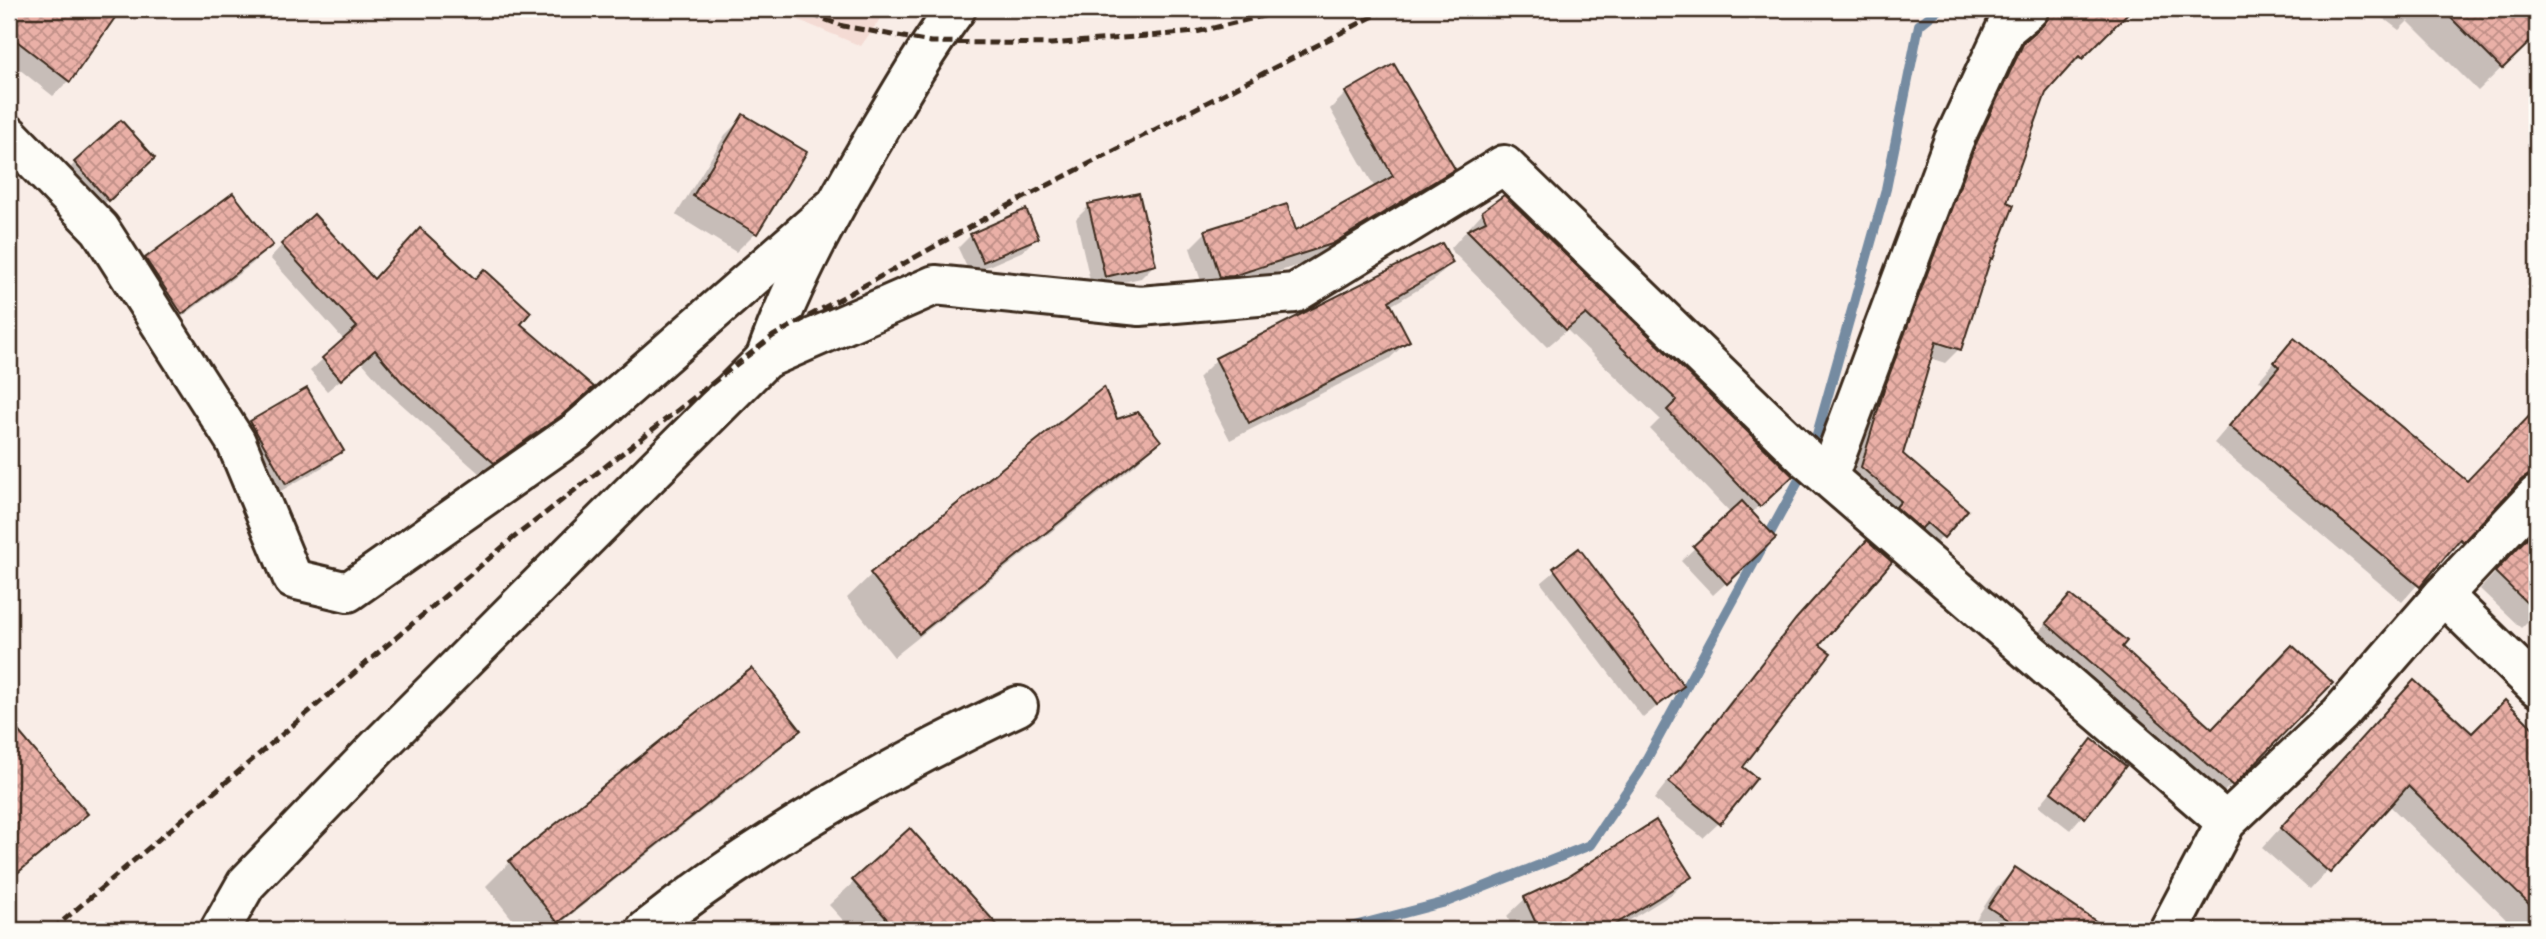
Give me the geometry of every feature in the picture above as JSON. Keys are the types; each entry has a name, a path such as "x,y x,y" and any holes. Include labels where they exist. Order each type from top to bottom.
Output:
{"street":[{"path":"765,359 832,208 931,42 956,9"},
{"path":"1828,477 1954,140 2006,28 2029,9"},
{"path":"9,135 100,229 236,442 293,579 348,592 576,432 832,208"},
{"path":"220,930 246,884 378,747 765,359 935,285 1140,306 1295,293 1504,165 1809,461 2227,822"},
{"path":"2169,930 2227,822 2340,714 2443,595 2537,495"},
{"path":"2443,595 2537,687"},
{"path":"646,930 792,827 933,746 1018,706"}],"shaded area":[{"path":"772,9 887,9 861,46"}],"building":[{"path":"9,9 121,9 70,82 9,35"},
{"path":"2050,9 2132,9 2082,59 2079,56 2046,93 2007,202 2014,205 1993,259 1991,258 1961,350 1936,342 1903,454 1968,510 1944,538 1927,523 1921,529 1896,507 1901,501 1861,467 1884,389 1974,148 2024,42 2043,25 2049,17"},
{"path":"2442,9 2523,9 2537,24 2537,35 2502,69"},
{"path":"1394,64 1455,169 1332,244 1233,276 1220,277 1205,230 1287,204 1296,230 1393,176 1345,92"},
{"path":"743,114 807,152 757,234 693,196"},
{"path":"121,120 155,158 109,201 74,162"},
{"path":"233,193 273,245 182,314 145,258"},
{"path":"1139,193 1156,265 1105,277 1088,204"},
{"path":"1504,195 1793,476 1760,507 1667,410 1677,400 1586,314 1566,330 1467,230 1486,221 1482,211"},
{"path":"1026,209 1039,238 983,262 970,234"},
{"path":"314,214 374,279 420,228 475,279 484,269 531,312 521,324 594,387 562,415 494,463 401,381 375,350 341,380 322,358 357,327 281,244"},
{"path":"1442,243 1453,263 1389,301 1410,341 1249,423 1215,358"},
{"path":"2294,338 2467,481 2537,408 2537,474 2530,474 2521,480 2463,542 2460,539 2420,587 2229,426 2279,367 2274,362"},
{"path":"1104,387 1117,419 1138,412 1161,441 919,634 870,573"},
{"path":"307,388 344,451 286,484 250,421"},
{"path":"1742,501 1776,538 1727,584 1693,546"},
{"path":"2537,527 2537,613 2495,572"},
{"path":"1867,540 1892,562 1820,645 1831,653 1743,767 1757,778 1720,824 1669,782 1796,619"},
{"path":"1579,548 1684,686 1657,706 1553,568"},
{"path":"2070,595 2127,641 2122,647 2212,729 2292,645 2333,683 2233,786 2046,623"},
{"path":"752,668 801,730 558,923 509,861"},
{"path":"2414,680 2472,733 2505,700 2537,732 2537,912 2408,786 2330,873 2280,828"},
{"path":"9,720 88,814 9,880"},
{"path":"2092,739 2126,766 2085,818 2051,792"},
{"path":"1656,820 1692,877 1606,930 1539,930 1524,897 1567,877"},
{"path":"910,828 1002,930 897,930 852,880"},
{"path":"2015,867 2109,930 2023,930 1988,907"}],"waterway":[{"path":"1812,452 1886,189 1919,25 1939,9"},
{"path":"1339,930 1446,902 1590,845 1639,773 1806,467"}],"railway":[{"path":"797,9 843,26 931,42 1051,44 1196,32 1293,9"},
{"path":"52,930 512,539 773,336 1004,208 1387,9"}]}
